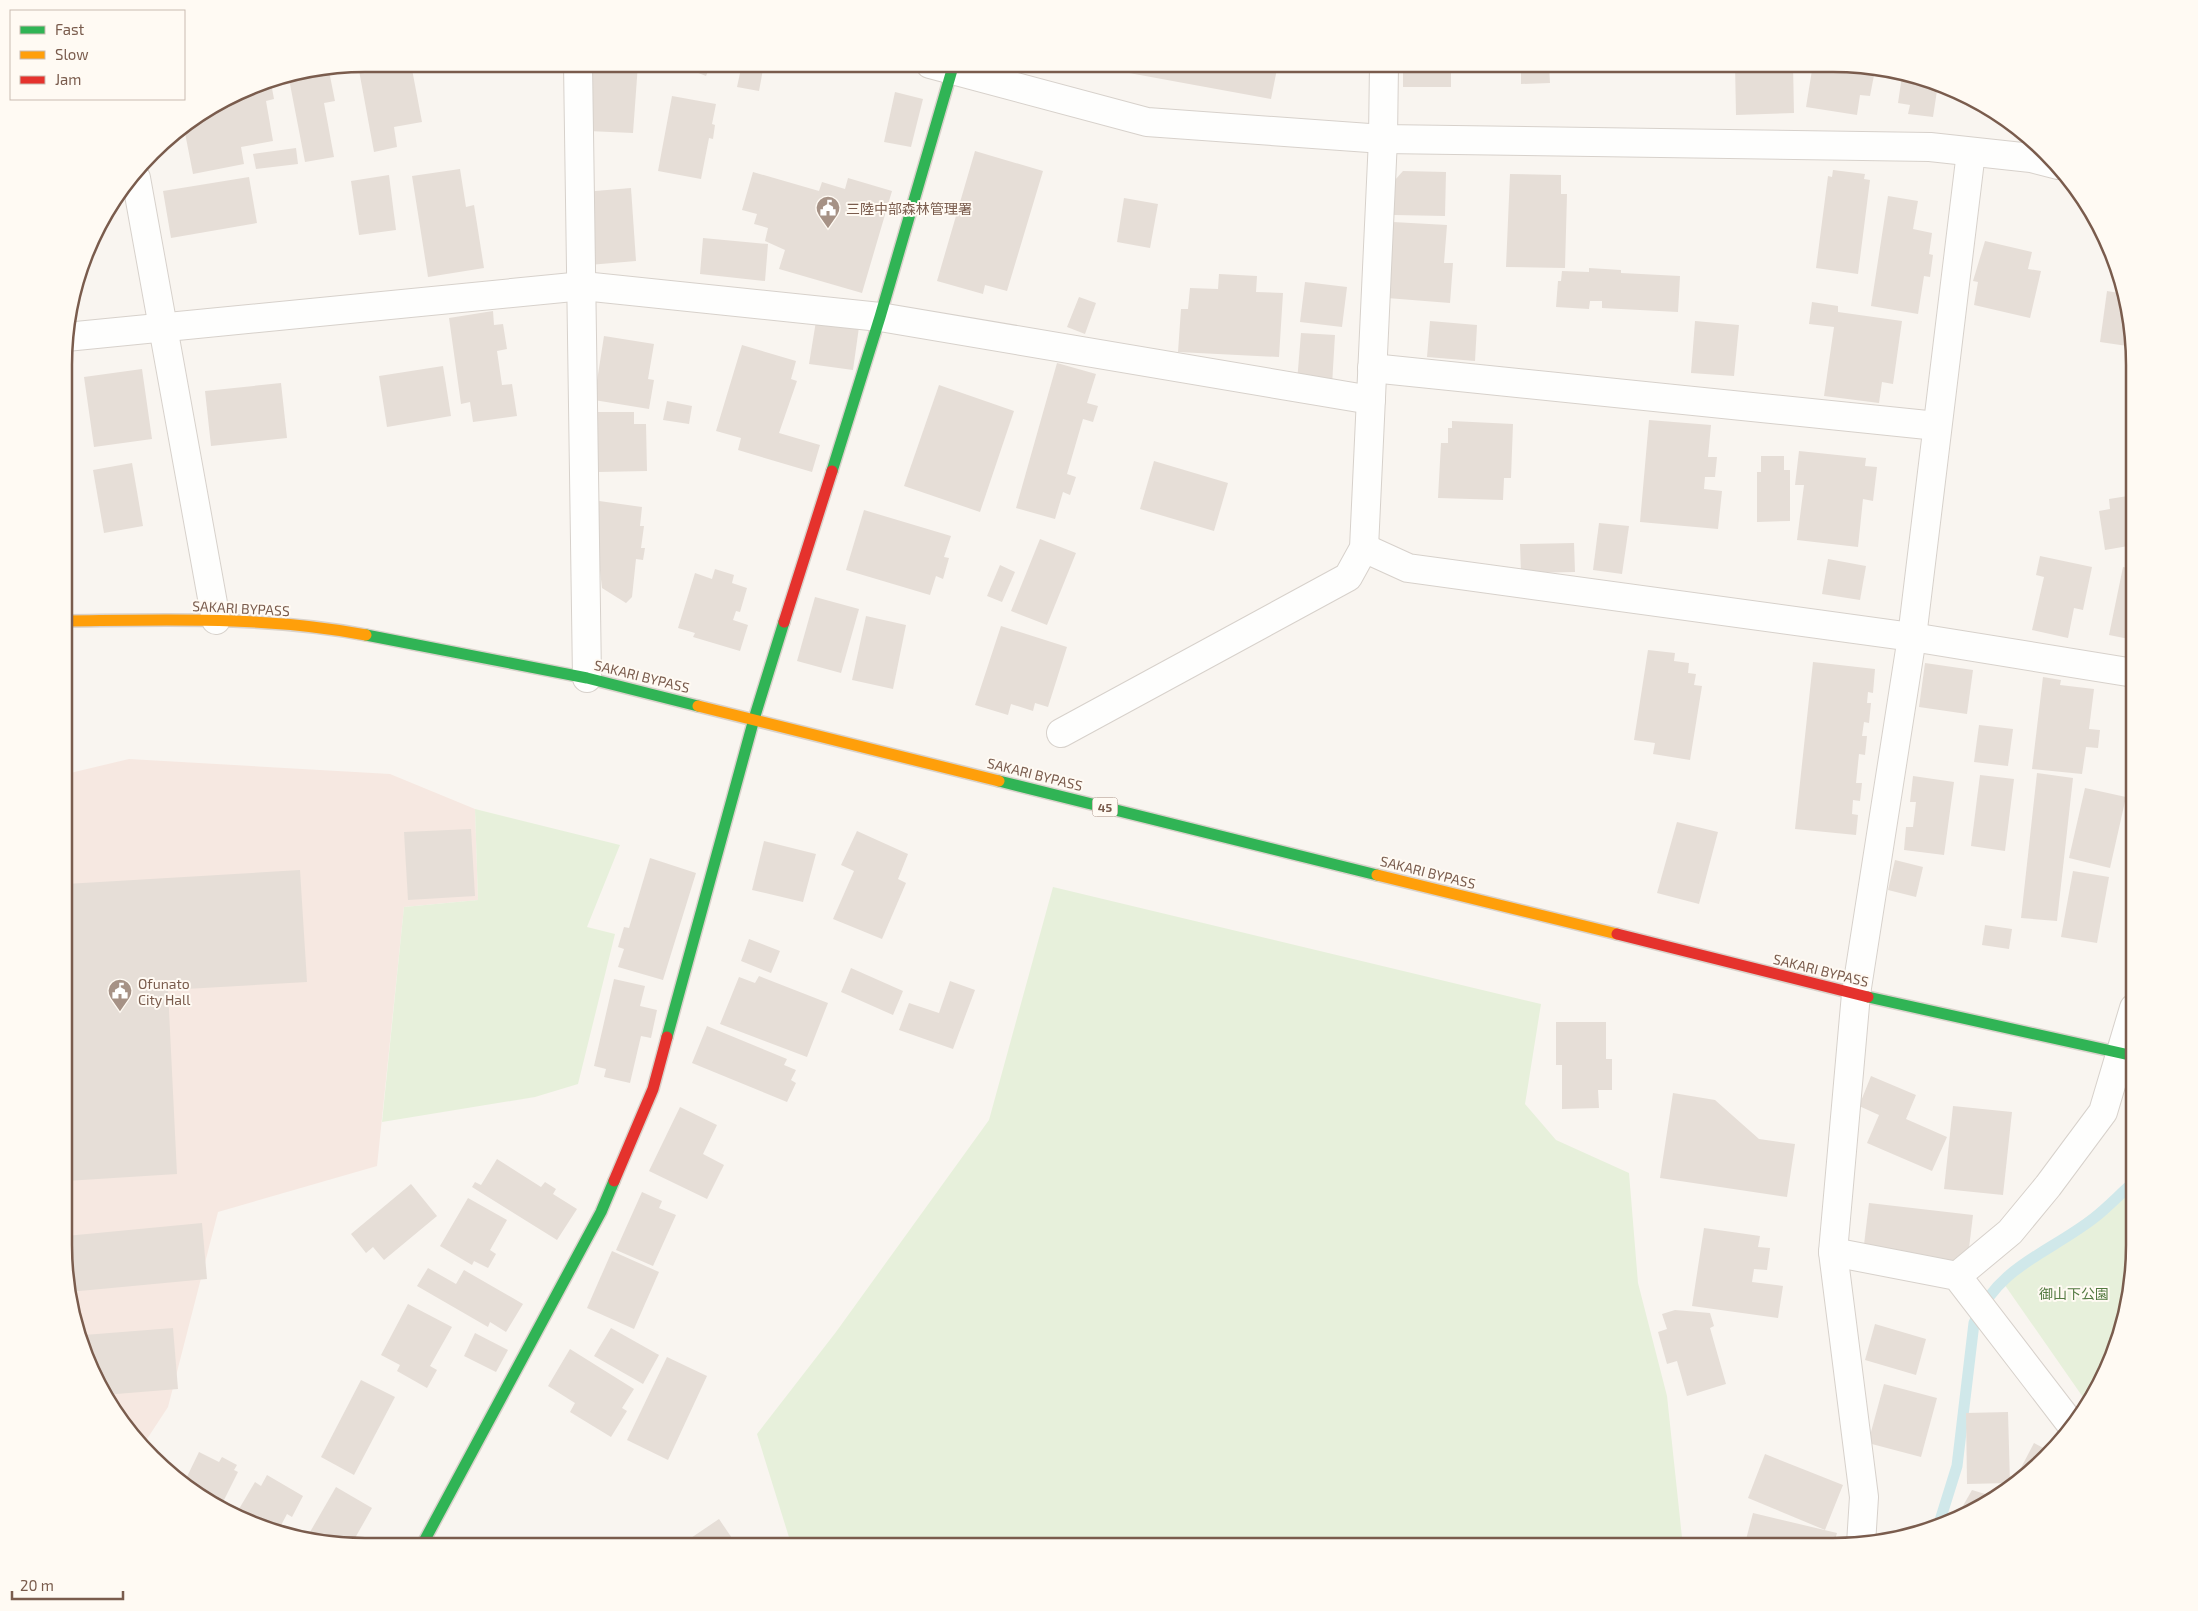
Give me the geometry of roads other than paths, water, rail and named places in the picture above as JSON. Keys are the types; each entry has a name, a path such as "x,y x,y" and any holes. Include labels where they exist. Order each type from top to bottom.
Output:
{"main road":[{"path":"426,1538 601,1212 654,1089 754,719 880,317 940,72"},
{"name":"SAKARI BYPASS","path":"72,621 216,620 340,630 587,678 1856,994 2126,1055"}],"street":[{"path":"578,72 583,286 587,678"},
{"path":"960,72 1147,122 1383,139 1930,147 2031,158 2043,161"},
{"path":"1061,733 1348,577 1364,548 1383,139 1384,72"},
{"path":"1861,1537 1864,1497 1833,1252 1856,994 1912,637 1971,152"},
{"path":"137,182 216,620"},
{"path":"74,336 583,286 880,317 1371,400"},
{"path":"1372,368 1937,426"},
{"path":"1364,548 1408,568 1912,637 2126,672"},
{"path":"1962,1282 2010,1232 2048,1186 2104,1112 2126,1060"},
{"path":"1833,1252 1962,1282 2068,1420"}],"waterway":[{"path":"1941,1518 1957,1466 1974,1323 1984,1304 1997,1287 2011,1274 2026,1262 2094,1218 2126,1189"}],"place":[{"name":"三陸中部森林管理署","path":"828,229"},
{"name":"Ofunato City Hall","path":"120,1012"}],"park label":[{"name":"御山下公園","path":"2074,1293"}]}
